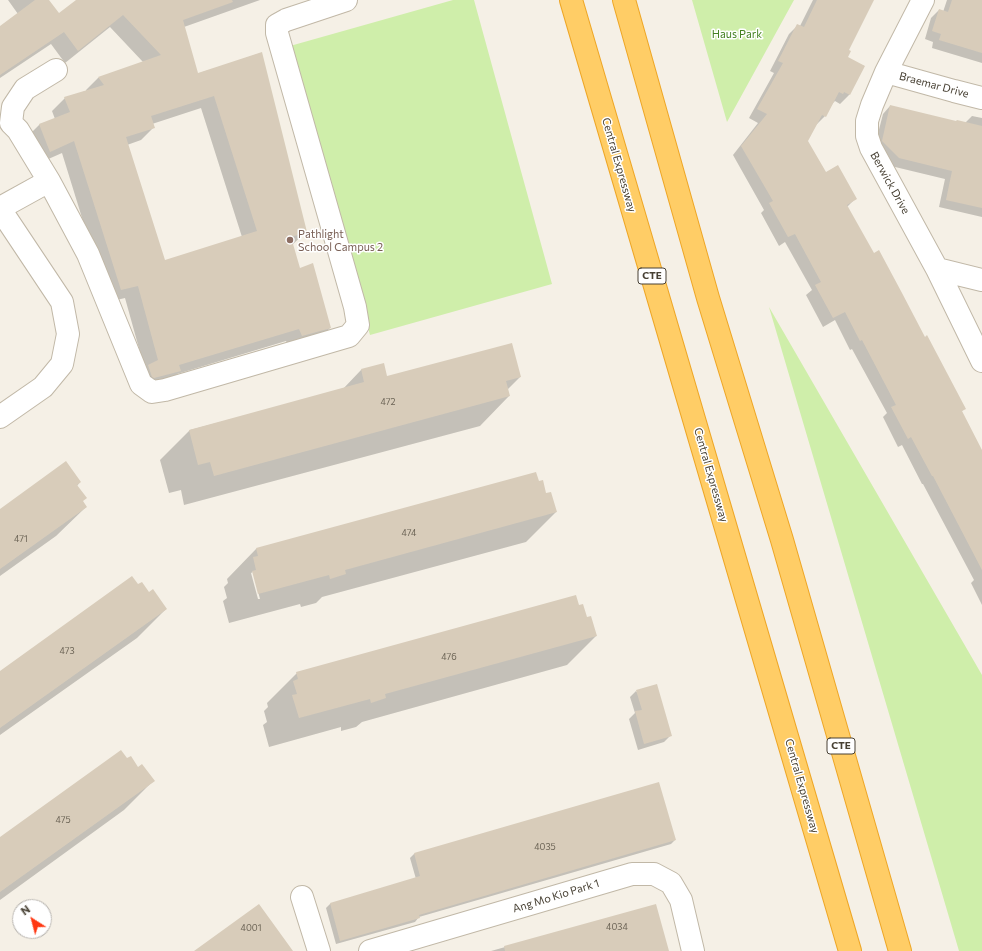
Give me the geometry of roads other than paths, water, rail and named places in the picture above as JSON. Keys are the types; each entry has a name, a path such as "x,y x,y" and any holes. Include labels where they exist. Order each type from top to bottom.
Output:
{"highway":[{"name":"Central Expressway","path":"571,0 850,951"},
{"name":"CTE","path":"624,0 708,298 782,540 900,951"}],"street":[{"path":"56,70 25,89 13,107 5,125 18,130 49,181 88,254 141,384 152,392 165,390 349,336 358,325 355,307 277,33 277,25 286,20 346,0"},
{"name":"Berwick Drive","path":"923,0 886,72 872,105 867,121 867,136 871,148 937,270 982,361"},
{"name":"Braemar Drive","path":"886,72 982,98"},
{"path":"0,417 43,387 62,364 68,334 62,302 0,208 49,181"},
{"path":"937,270 982,280"},
{"name":"Ang Mo Kio Park 1","path":"370,951 632,874 654,874 671,883 681,900 693,951"},
{"path":"302,897 319,951"}],"place":[{"name":"Pathlight School Campus 2","path":"290,240"}],"park label":[{"name":"Haus Park","path":"737,34"}]}
